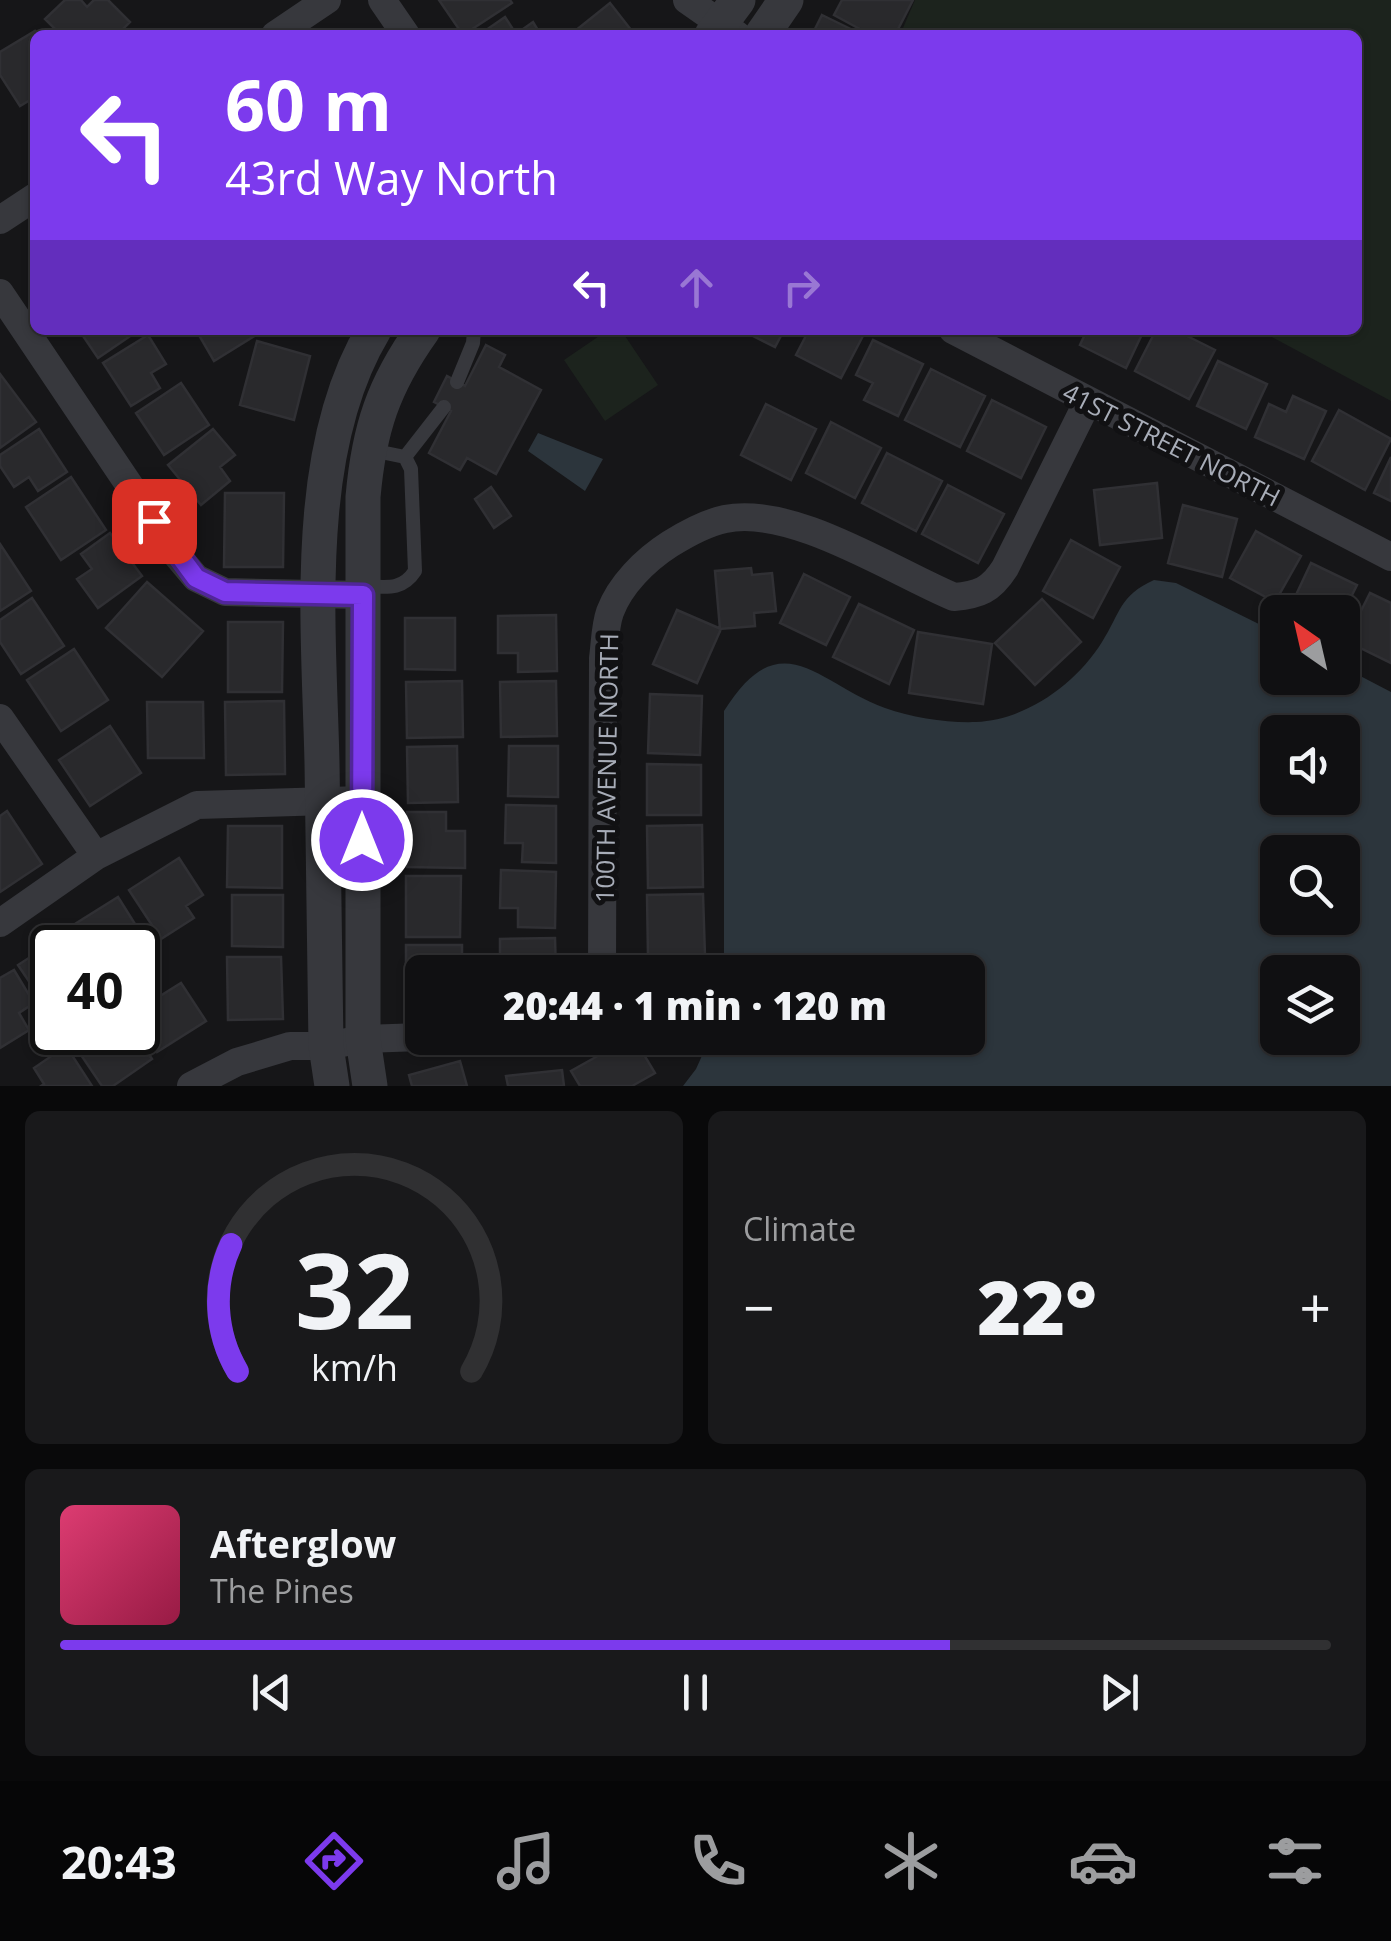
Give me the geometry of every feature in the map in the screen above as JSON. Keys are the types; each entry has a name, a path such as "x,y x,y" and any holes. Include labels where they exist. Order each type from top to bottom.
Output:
{"street":[{"path":"283,30 328,0"},
{"path":"382,0 403,30"},
{"path":"687,0 727,24"},
{"path":"765,30 786,0"},
{"path":"0,220 30,199"},
{"path":"0,293 196,578 225,592 363,591"},
{"path":"332,1086 326,1046 318,594 326,474 334,426 364,335"},
{"path":"365,335 400,363"},
{"path":"370,1086 363,1040 363,497 367,450 380,404 400,363 420,335"},
{"name":"41ST STREET NORTH","path":"963,335 1391,556"},
{"name":"100TH AVENUE NORTH","path":"602,955 603,658 610,612 627,583 650,556 686,534 726,518 769,519 813,530 954,597 977,595 993,586 1005,568 1088,401"},
{"path":"0,718 96,856"},
{"path":"0,923 96,856 197,805 362,800"},
{"path":"191,1086 237,1062 290,1046 405,1037"}],"lane":[{"path":"457,382 474,335"},
{"path":"405,457 444,407"},
{"path":"367,450 405,457"},
{"path":"363,591 408,583 415,571 411,469 405,457"}],"shaded area":[{"path":"915,0 1391,0 1391,401 1268,335 1362,335 1362,30 902,30"},
{"path":"601,335 624,335 658,385 605,421 564,360"},
{"path":"538,433 603,459 585,491 528,451"},
{"path":"1154,580 1176,583 1260,625 1260,695 1360,695 1360,676 1391,692 1391,1086 683,1086 702,1055 985,1055 985,955 724,955 724,711 744,684 764,669 782,663 819,674 896,712 953,722 995,720 1031,707 1064,685 1091,657 1134,592"}],"building":[{"path":"65,0 81,0 87,7 94,0 108,0 130,22 122,30 56,30 45,19"},
{"path":"439,0 512,3 471,30 460,30"},
{"path":"842,0 913,0 898,30 862,30 834,15"},
{"path":"610,3 631,30 576,30"},
{"path":"822,15 853,30 814,30"},
{"path":"505,17 513,30 486,30"},
{"path":"533,22 538,30 522,30"},
{"path":"30,34 30,100 20,106 0,75 0,52"},
{"path":"82,335 132,335 98,358"},
{"path":"148,335 166,364 151,373 160,388 131,406 103,363"},
{"path":"199,335 256,335 214,361"},
{"path":"751,335 781,335 775,347"},
{"path":"806,335 863,335 841,378 796,355"},
{"path":"1085,335 1142,335 1126,368 1080,345"},
{"path":"1153,335 1185,335 1215,350 1189,399 1135,371"},
{"path":"873,340 923,364 898,416 864,400 873,383 856,375"},
{"path":"257,341 310,356 294,420 240,405"},
{"path":"486,345 505,355 499,367 541,390 496,474 467,458 460,470 429,453 451,411 434,402 447,376 465,386"},
{"path":"1218,361 1267,384 1246,429 1197,406"},
{"path":"931,369 985,396 960,447 905,420"},
{"path":"0,374 36,422 0,448"},
{"path":"181,383 209,425 164,455 136,413"},
{"path":"1293,396 1326,411 1304,459 1255,437 1269,404 1286,412"},
{"path":"992,400 1046,427 1021,478 967,451"},
{"path":"766,404 816,429 791,480 741,455"},
{"path":"1339,410 1391,439 1365,490 1312,461"},
{"path":"831,422 881,448 855,498 806,473"},
{"path":"39,429 67,472 38,491 29,477 14,487 0,466 0,455"},
{"path":"213,429 235,455 220,467 230,481 201,505 168,465"},
{"path":"887,453 942,481 916,531 862,503"},
{"path":"1391,457 1391,501 1374,493"},
{"path":"71,477 106,530 61,560 26,507"},
{"path":"1157,483 1162,538 1100,545 1094,490"},
{"path":"948,485 1004,514 978,563 922,534"},
{"path":"491,487 511,516 494,528 475,499"},
{"path":"225,493 284,493 283,567 224,567"},
{"path":"1183,505 1237,519 1222,577 1168,563"},
{"path":"1256,531 1301,556 1279,595 1262,595 1230,578"},
{"path":"110,533 142,576 98,608 77,579 92,569 81,554"},
{"path":"1071,540 1120,567 1093,618 1043,591"},
{"path":"0,544 31,591 0,611"},
{"path":"1311,563 1357,585 1352,595 1296,595"},
{"path":"751,568 752,575 772,573 776,611 754,613 755,626 720,629 715,571"},
{"path":"804,574 850,597 826,645 780,623"},
{"path":"147,582 203,631 162,677 106,628"},
{"path":"1370,593 1391,603 1391,663 1360,648 1360,613"},
{"path":"32,598 64,646 21,674 0,642 0,620"},
{"path":"1042,599 1081,642 1035,685 995,643"},
{"path":"859,604 914,630 889,684 833,657"},
{"path":"677,610 721,629 697,683 653,664"},
{"path":"556,615 557,671 518,672 518,653 498,653 498,616"},
{"path":"405,618 455,618 455,670 405,669"},
{"path":"228,622 283,622 282,692 228,692"},
{"path":"918,632 992,644 983,704 909,693"},
{"path":"74,649 108,700 61,731 27,680"},
{"path":"462,681 463,737 407,738 406,682"},
{"path":"556,681 557,736 501,737 500,682"},
{"path":"650,694 702,696 700,755 648,753"},
{"path":"284,701 285,774 226,775 225,702"},
{"path":"147,702 203,702 204,758 148,758"},
{"path":"110,726 141,773 90,806 59,760"},
{"path":"457,746 458,802 408,803 407,747"},
{"path":"509,746 558,746 558,797 508,796"},
{"path":"647,764 701,765 701,815 647,815"},
{"path":"506,805 556,806 556,863 522,862 523,843 505,843"},
{"path":"7,811 42,864 0,892 0,816"},
{"path":"407,812 446,812 446,831 465,831 465,868 407,867"},
{"path":"702,825 703,887 648,888 647,826"},
{"path":"228,826 282,826 282,888 227,887"},
{"path":"179,858 203,895 186,906 194,918 161,939 160,925 152,925 129,890"},
{"path":"501,870 556,872 555,928 518,927 518,908 500,908"},
{"path":"406,876 461,876 460,937 406,937"},
{"path":"703,894 705,955 648,955 647,895"},
{"path":"232,895 283,895 283,947 232,946"},
{"path":"118,897 136,925 76,925"},
{"path":"555,938 556,955 500,955 500,939"},
{"path":"406,945 462,945 462,955 406,955"},
{"path":"30,957 30,983 18,965"},
{"path":"227,957 281,957 283,1019 228,1020"},
{"path":"14,970 30,996 30,1006 19,1013 29,1030 0,1048 0,978"},
{"path":"181,983 206,1021 160,1050 160,996"},
{"path":"53,1055 72,1055 92,1086 41,1086 44,1084 34,1068"},
{"path":"81,1055 149,1055 152,1059 113,1086 102,1086"},
{"path":"600,1055 644,1055 655,1073 632,1086 580,1086 571,1071"},
{"path":"460,1061 467,1086 412,1086 409,1075"},
{"path":"562,1070 564,1086 508,1086 506,1076"}],"route":[{"path":"154,521 196,578 225,592 363,595 362,840"}]}
